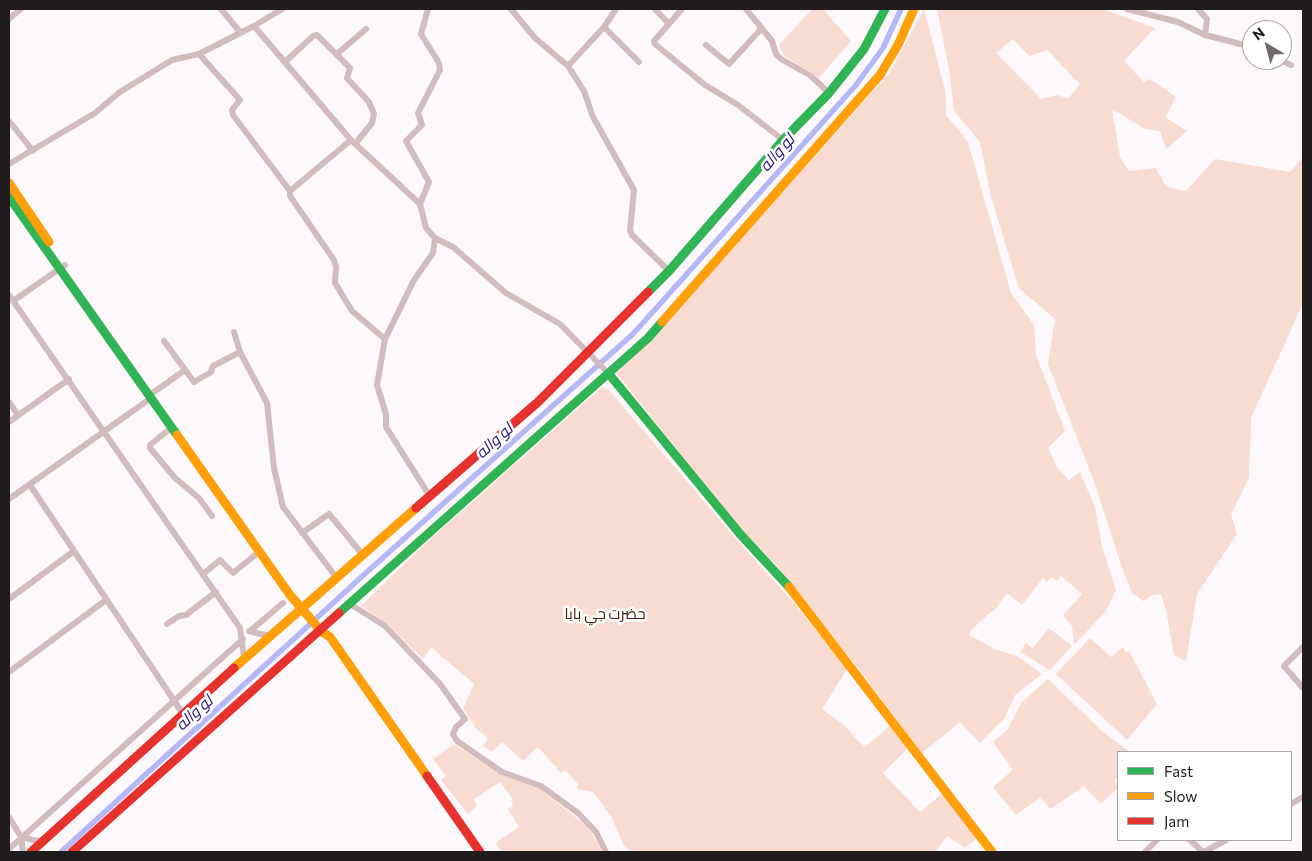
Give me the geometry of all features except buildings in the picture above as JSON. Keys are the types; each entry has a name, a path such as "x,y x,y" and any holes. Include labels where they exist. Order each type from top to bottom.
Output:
{"street":[{"path":"9,19 21,9"},
{"path":"221,9 240,32"},
{"path":"9,164 95,113 120,92 172,60 200,54 282,9"},
{"path":"420,204 429,182 406,141 422,125 418,113 440,70 439,63 421,34 428,9"},
{"path":"511,9 535,38 568,66 584,91 593,117 634,190 630,230 632,235 669,271"},
{"path":"568,66 604,27 616,9"},
{"path":"655,9 669,24"},
{"path":"682,9 654,42 660,50 675,59 705,85 738,104 783,140"},
{"path":"746,9 762,28 782,59 811,76 829,93"},
{"path":"30,852 429,494 538,402 589,352 669,271 783,140 829,93 864,49 885,9"},
{"path":"72,852 318,628 350,604 606,372 648,338 880,75 894,52 914,9"},
{"path":"1127,9 1178,22 1205,35 1242,44"},
{"path":"1198,9 1207,19 1205,35"},
{"path":"254,26 353,142 420,204 426,228 435,238 453,247 506,293 560,324 589,352 740,534 793,592 992,852"},
{"path":"604,27 639,62"},
{"path":"706,45 729,64 762,28"},
{"path":"337,54 366,30"},
{"path":"285,62 314,35 337,54 350,68 347,78 369,102 374,114 372,123 353,142 290,191"},
{"path":"200,54 240,100 232,110 233,115 290,191 290,196 334,260 336,267 335,282 352,311 385,339"},
{"path":"9,121 32,151"},
{"path":"9,183 62,267"},
{"path":"9,197 62,267 295,593 301,608"},
{"path":"429,494 386,428 386,414 377,385 385,339 414,280 432,253 435,238"},
{"path":"62,267 11,298 105,430 240,628 243,639 244,658"},
{"path":"234,332 240,352 267,404 274,468 283,507 336,577"},
{"path":"164,341 193,381 196,382 211,372 213,366 240,352"},
{"path":"9,499 185,370"},
{"path":"9,422 69,379"},
{"path":"153,395 172,427 301,608 318,628 330,637 474,852"},
{"path":"9,402 18,415"},
{"path":"172,427 150,444 150,448 174,478 199,498 212,516"},
{"path":"30,485 183,714"},
{"path":"302,533 329,514 362,554"},
{"path":"9,599 74,551"},
{"path":"203,574 220,560 233,573 260,551"},
{"path":"167,624 179,616 186,615 216,592"},
{"path":"9,672 106,600"},
{"path":"250,631 283,603"},
{"path":"350,604 385,626 440,684 465,718 456,727 453,734 457,742 502,772 540,786 578,813 596,832 606,852"},
{"path":"240,628 269,636"},
{"path":"9,849 243,639"},
{"path":"1303,646 1284,666 1303,688"},
{"path":"402,745 480,852"},
{"path":"1292,803 1303,797"},
{"path":"9,818 21,837 23,852"},
{"path":"21,837 42,842"},
{"path":"1145,852 1156,841"},
{"path":"1191,841 1203,852 1224,841"}],"green space":[{"path":"812,9 823,9 851,41 819,78 784,56 779,45"},
{"path":"924,9 946,94 946,115 968,142 1011,293 1034,325 1036,355 1065,431 1048,448 1057,467 1069,480 1080,472 1095,507 1102,546 1116,590 1106,611 1074,645 1072,626 1063,615 1082,594 1061,576 1057,581 1052,577 1047,582 1043,578 1022,605 1007,593 997,607 972,629 969,635 997,650 1017,656 1042,674 1015,695 1005,718 980,743 960,722 922,753 868,681 776,565 742,531 616,373 652,339 890,72"},
{"path":"937,9 1103,9 1155,28 1124,61 1144,82 1150,79 1176,97 1165,117 1187,131 1166,149 1160,131 1145,129 1112,109 1120,157 1129,171 1156,168 1166,187 1186,191 1215,159 1290,172 1303,157 1303,303 1251,418 1249,478 1231,514 1237,534 1197,594 1186,661 1174,655 1166,610 1161,594 1153,595 1143,601 1132,593 1094,481 1048,364 1055,319 1019,288 991,197 980,142 954,111 949,70","holes":["1013,39 1029,56 1047,50 1080,84 1068,99 1058,95 1041,99 996,53"]},
{"name":"حضرت جي بابا","path":"602,387 609,390 736,539 793,602 847,669 822,709 844,725 864,748 891,725 909,747 883,773 920,812 944,792 978,837 965,848 947,836 935,852 632,852 624,846 611,816 593,792 577,789 578,784 565,770 561,773 538,747 523,761 502,742 492,752 483,746 488,739 475,727 463,708 474,684 431,647 423,659 386,623 361,606 430,539"},
{"path":"1049,628 1072,646 1050,670 1020,652 1026,643 1033,648"},
{"path":"1090,638 1111,657 1123,647 1126,652 1129,651 1157,704 1127,740 1056,674"},
{"path":"1048,679 1103,732 1129,751 1117,751 1117,778 1115,780 1117,789 1101,804 1084,786 1050,809 1041,797 1016,815 993,787 1013,770 993,742 1007,730 1022,702"},
{"path":"454,744 502,775 540,789 588,827 603,852 502,852 495,843 519,827 508,809 513,806 511,801 513,799 500,782 474,799 477,806 468,814 441,780 446,776 433,759"}],"waterway":[{"name":"لو واله","path":"61,852 368,571 633,334 856,85 883,48 901,9"}],"traffic: fast":[{"path":"648,292 669,271 783,140 829,93 864,49 885,9"},
{"path":"9,197 177,435"},
{"path":"339,613 648,338 662,322"},
{"path":"609,374 740,534 789,587"}],"traffic: slow":[{"path":"662,322 880,75 898,45 914,9"},
{"path":"9,183 49,242"},
{"path":"177,435 290,595 321,631 330,637 427,776"},
{"path":"234,668 416,508"},
{"path":"789,587 992,852"}],"traffic: jam":[{"path":"416,508 538,402 648,292"},
{"path":"72,852 339,613"},
{"path":"31,852 234,668"},
{"path":"427,776 480,852"}]}
